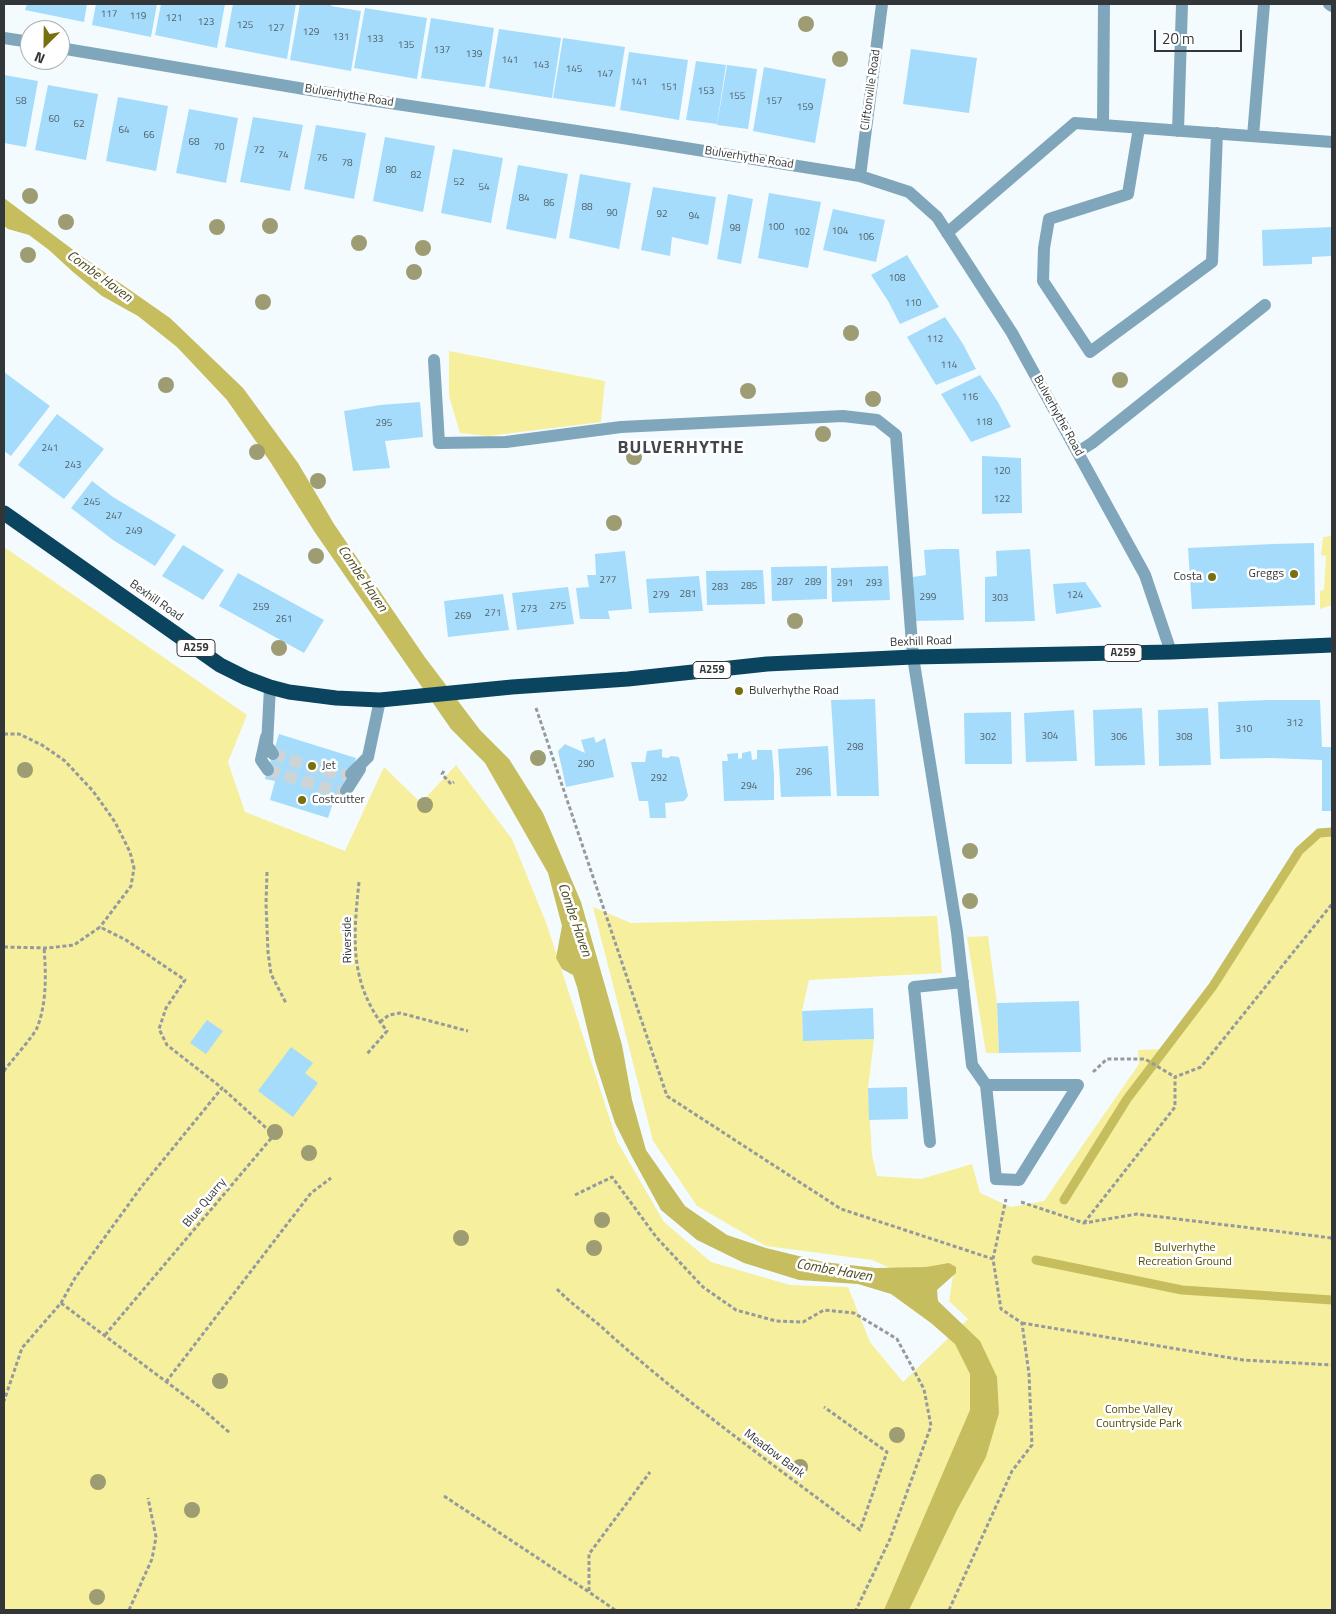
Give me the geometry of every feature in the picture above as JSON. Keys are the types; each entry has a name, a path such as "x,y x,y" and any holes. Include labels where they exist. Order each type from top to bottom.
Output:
{"highway":[{"name":"Bexhill Road","path":"4,513 220,665 270,687 289,692 336,698 380,700 512,687 628,679 767,664 913,657 1171,652 1332,645"}],"street":[{"name":"Cliftonville Road","path":"860,176 882,4"},
{"path":"1104,4 1104,125"},
{"path":"1178,130 1182,4"},
{"path":"1253,136 1264,4"},
{"path":"4,38 20,40"},
{"name":"Bulverhythe Road","path":"70,50 370,100 860,176 909,192 937,217 1012,333 1146,576 1171,652"},
{"path":"947,233 1075,123 1332,142 1332,137"},
{"path":"1139,128 1128,194 1049,219 1044,248 1043,282 1090,352 1212,262 1217,133"},
{"path":"1078,452 1092,443 1265,305"},
{"path":"434,360 439,443 506,442 621,427 843,416 877,420 896,435 913,657 957,932 972,1065 986,1085 996,1178 1019,1180 1078,1085"},
{"path":"270,687 267,745 273,754"},
{"path":"346,791 368,757 380,700"},
{"path":"268,728 261,760 268,770"},
{"path":"351,774 368,757"},
{"path":"930,1142 914,987 963,982"},
{"path":"986,1085 1078,1085"}],"path":[{"path":"528,686 667,1096 841,1209 993,1259"},
{"path":"4,734 19,734 42,745 65,761 93,791 115,822 130,852 134,868 131,886 100,927 74,945 4,947"},
{"path":"444,771 442,774 445,778 451,784 454,782"},
{"path":"267,872 266,904 271,974 286,1003"},
{"name":"Riverside","path":"359,882 354,927 356,963 362,984 380,1022"},
{"path":"1175,1077 1201,1067 1332,904"},
{"name":"Blue Quarry","path":"100,927 126,940 185,980 166,1008 159,1028 167,1045 222,1088 274,1135 105,1336"},
{"path":"4,1071 36,1029 43,1004 46,972 44,947"},
{"path":"366,1055 387,1031 380,1022 389,1015 400,1013 468,1031"},
{"path":"1078,1085 1106,1059 1145,1059 1175,1077"},
{"path":"1084,1223 1174,1107 1175,1077"},
{"path":"4,1401 22,1348 61,1303 76,1278 142,1186 222,1088"},
{"path":"575,1195 612,1176 657,1238 702,1287 736,1310 776,1320 803,1322 824,1310 854,1313 897,1339 924,1389 931,1426 890,1539 856,1610"},
{"path":"166,1382 312,1194 332,1178"},
{"path":"996,1178 1006,1197 993,1259 1001,1309 1022,1323 1243,1360 1332,1365"},
{"path":"1031,1205 1084,1223 1137,1214 1332,1238"},
{"name":"Meadow Bank","path":"558,1289 570,1302 697,1408 860,1530 887,1452 824,1407"},
{"path":"61,1303 200,1407 230,1433"},
{"path":"949,1610 1012,1471 1032,1445 1029,1374 1022,1323"},
{"path":"589,1592 589,1554 650,1472"},
{"path":"444,1496 614,1610"},
{"path":"129,1610 152,1559 156,1537 148,1498"}],"green space":[{"path":"449,351 605,381 601,422 488,436 460,433 449,396"},
{"path":"1332,536 1332,605 1320,609 1320,591 1324,590 1326,556 1321,555 1323,537"},
{"path":"4,547 247,715 228,762 245,812 345,851 384,767 421,803 456,765 512,839 547,925 617,1141 664,1222 711,1262 790,1285 848,1287 870,1342 903,1382 968,1319 949,1301 953,1275 908,1276 872,1260 766,1246 697,1206 653,1141 593,907 631,923 937,916 942,973 809,980 802,1011 803,1041 874,1039 868,1088 872,1155 877,1176 921,1179 972,1164 980,1193 1011,1207 1044,1201 1139,1064 1138,1050 1164,1049 1316,835 1332,835 1332,1610 4,1610"},
{"path":"988,936 997,1003 999,1053 986,1053 967,937"}],"water":[{"name":"Combe Haven","path":"4,198 84,258 170,318 243,388 298,463 334,524 424,656 480,730 509,759 543,813 581,902 622,1045 632,1100 646,1150 685,1206 727,1235 766,1248 823,1262 876,1268 926,1267 949,1263 956,1267 956,1273 937,1290 938,1301 980,1341 997,1377 999,1413 986,1457 957,1510 909,1610 884,1610 970,1410 970,1374 955,1344 931,1323 891,1294 858,1284 799,1280 744,1263 697,1240 661,1210 615,1123 595,1061 573,975 562,969 556,958 562,926 548,873 485,763 451,729 314,531 271,463 227,400 177,347 138,316 102,296 29,235 4,226"}],"building":[{"path":"27,4 87,4 84,22 25,10"},
{"path":"96,4 157,4 151,37 92,25"},
{"path":"161,4 225,4 217,48 155,35"},
{"path":"233,4 296,4 287,59 225,47"},
{"path":"300,4 332,4 331,6 361,11 351,71 290,60"},
{"path":"365,8 427,18 417,79 354,68"},
{"path":"431,18 494,28 485,87 421,78"},
{"path":"499,29 561,38 552,98 489,88"},
{"path":"563,38 625,47 615,107 553,98"},
{"path":"911,49 977,58 969,113 903,104"},
{"path":"629,52 688,60 679,120 620,110"},
{"path":"696,61 726,65 717,124 686,120"},
{"path":"727,65 757,69 748,129 717,125"},
{"path":"764,67 826,79 815,143 753,131"},
{"path":"4,75 38,81 26,147 4,143"},
{"path":"48,85 98,94 86,160 35,150"},
{"path":"118,97 168,106 156,171 106,161"},
{"path":"189,109 238,118 226,183 176,173"},
{"path":"253,117 303,125 290,191 240,182"},
{"path":"316,125 366,133 354,199 304,189"},
{"path":"385,137 435,146 423,212 373,201"},
{"path":"453,149 503,158 491,223 441,213"},
{"path":"518,165 568,174 556,239 506,229"},
{"path":"580,174 631,183 619,249 569,238"},
{"path":"653,187 716,197 708,245 672,237 670,256 641,250"},
{"path":"769,193 821,202 808,268 758,258"},
{"path":"728,194 753,199 741,264 717,259"},
{"path":"833,209 885,220 876,262 823,250"},
{"path":"1332,227 1332,256 1312,257 1312,264 1263,266 1262,230"},
{"path":"907,255 939,307 900,324 871,275"},
{"path":"945,317 963,344 976,369 936,385 907,337"},
{"path":"4,372 50,406 11,456 4,451"},
{"path":"980,375 998,402 1011,427 971,442 941,394"},
{"path":"420,402 423,437 385,441 390,468 353,471 344,411 380,405"},
{"path":"57,414 104,449 64,499 18,465"},
{"path":"982,456 1021,458 1022,513 982,514"},
{"path":"92,481 113,497 176,535 155,566 113,540 71,508"},
{"path":"1314,543 1315,605 1192,609 1188,548"},
{"path":"183,545 224,570 203,600 162,576"},
{"path":"959,549 964,620 914,621 913,577 926,575 924,550"},
{"path":"1030,549 1035,621 985,622 985,577 997,576 996,551"},
{"path":"625,551 632,609 608,611 610,619 580,619 576,588 589,587 587,575 596,575 595,554"},
{"path":"827,566 827,599 772,601 771,567"},
{"path":"888,566 890,600 832,602 831,568"},
{"path":"763,570 765,604 707,605 706,571"},
{"path":"238,573 324,620 304,653 219,606"},
{"path":"699,576 703,611 649,613 646,579"},
{"path":"1085,582 1102,607 1056,614 1053,584"},
{"path":"568,587 574,624 517,630 512,593"},
{"path":"503,594 509,630 448,637 444,601"},
{"path":"875,699 879,796 837,796 831,700"},
{"path":"1320,700 1322,747 1332,747 1332,811 1322,811 1322,760 1220,759 1218,702"},
{"path":"1142,708 1145,765 1095,766 1093,710"},
{"path":"1208,708 1211,765 1159,766 1158,710"},
{"path":"1074,710 1077,761 1026,762 1024,713"},
{"path":"1011,712 1012,764 965,764 964,713"},
{"name":"Jet","path":"279,734 356,758 343,802 334,800 328,818 270,800 275,781 265,779"},
{"path":"594,737 596,743 605,738 614,777 566,787 558,751 565,744 585,753 581,740"},
{"path":"828,746 831,796 781,797 778,749"},
{"path":"662,749 662,757 679,757 688,796 684,801 665,803 666,818 650,818 648,801 639,801 631,762 645,762 647,751"},
{"path":"757,750 772,750 774,800 724,801 722,761 728,761 727,754 738,753 738,759 742,758 742,753 751,751 752,760 757,759"},
{"path":"1079,1001 1081,1052 999,1053 997,1003"},
{"path":"873,1008 874,1039 803,1041 802,1011"},
{"path":"207,1020 223,1031 206,1054 190,1043"},
{"path":"291,1047 313,1063 305,1073 318,1083 293,1117 258,1091"},
{"path":"907,1087 908,1119 869,1120 868,1088"}],"waterway":[{"path":"1064,1200 1127,1099 1213,986 1299,851 1319,833 1332,832"},
{"path":"1036,1260 1182,1290 1332,1300"}],"tunnel":[{"path":"273,754 341,776 351,774"},
{"path":"268,770 338,792 346,791"}],"place":[{"name":"Greggs","path":"1294,574"},
{"name":"Costa","path":"1212,577"},
{"name":"Bulverhythe Road","path":"739,691"},
{"name":"Jet","path":"312,766"},
{"name":"Costcutter","path":"302,800"}],"district":[{"name":"BULVERHYTHE","path":"681,449"}],"park label":[{"name":"Bulverhythe Recreation Ground","path":"1185,1255"},
{"name":"Combe Valley Countryside Park","path":"1139,1417"}]}
